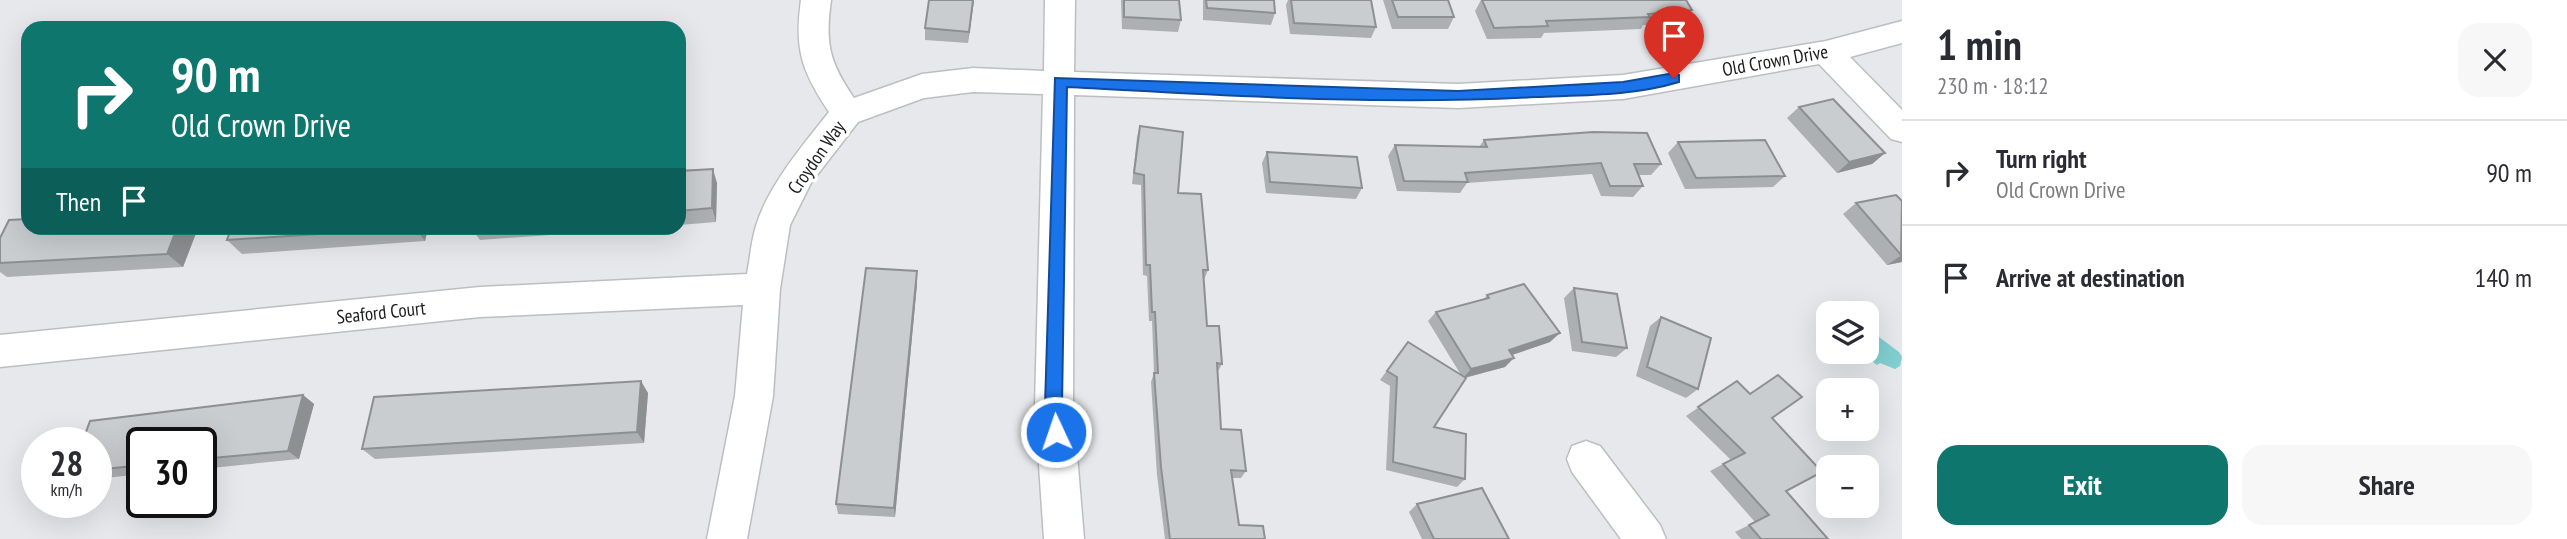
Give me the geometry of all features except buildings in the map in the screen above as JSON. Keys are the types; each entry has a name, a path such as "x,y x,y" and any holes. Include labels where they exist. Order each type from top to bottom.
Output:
{"street":[{"path":"816,0 810,30 817,69 847,113"},
{"path":"1060,0 1054,406 1064,539"},
{"name":"Old Crown Drive","path":"1060,82 1254,91 1458,96 1623,87 1826,52 1902,32"},
{"path":"1826,52 1902,130"},
{"name":"Croydon Way","path":"727,539 754,396 762,289 773,225 799,174 847,113 922,86 973,80 1060,82"},
{"name":"Seaford Court","path":"0,351 480,302 762,289"},
{"path":"1586,458 1646,539"}],"water":[{"path":"1879,337 1902,357 1900,366 1895,369 1880,363"}],"route":[{"path":"1056,432 1054,406 1060,82 1254,91 1458,96 1623,87 1674,78"}]}
